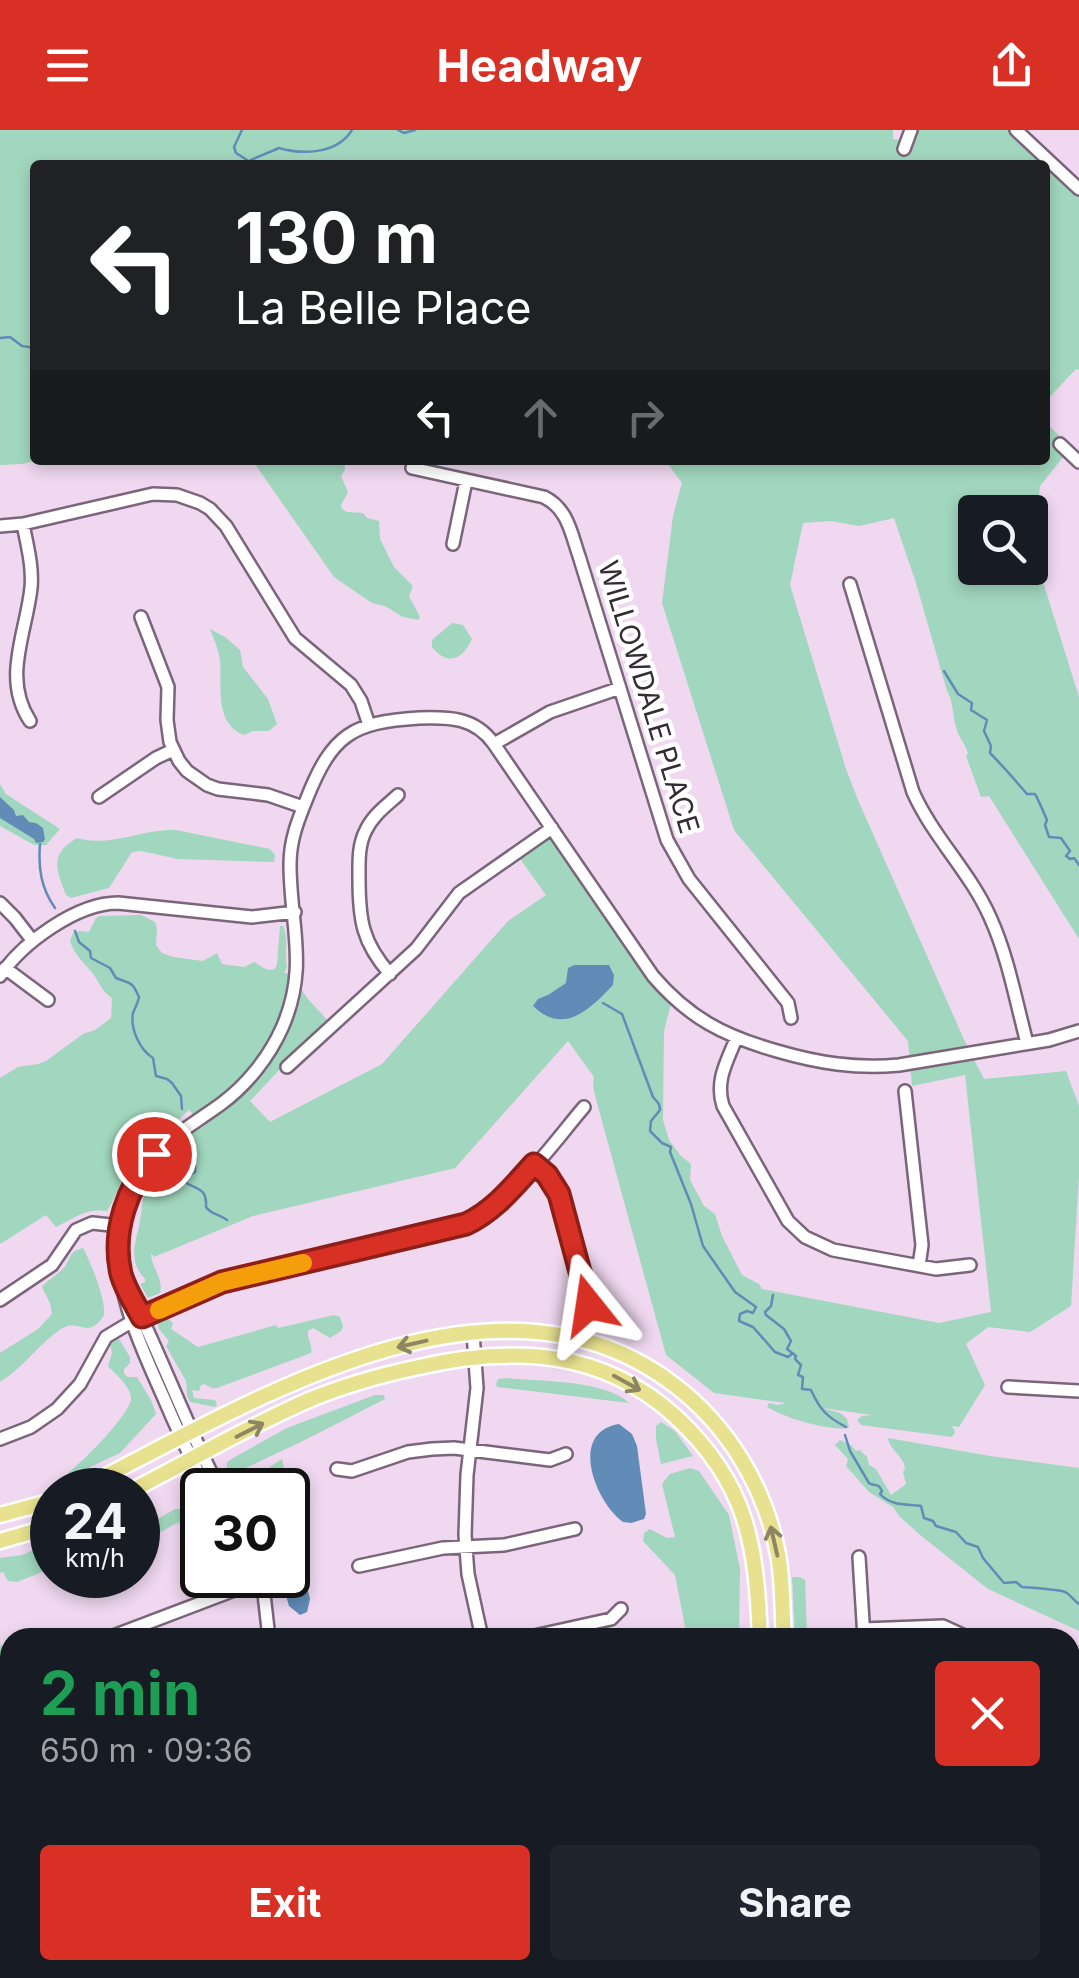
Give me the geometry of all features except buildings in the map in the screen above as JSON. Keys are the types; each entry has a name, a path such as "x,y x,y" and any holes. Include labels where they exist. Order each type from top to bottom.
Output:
{"main road":[{"path":"123,1468 268,1394 349,1361 422,1341 535,1330 631,1358 658,1372 706,1413 742,1459 768,1515 780,1566 783,1628"},
{"path":"160,1476 291,1409 358,1382 405,1370 476,1356 534,1355 590,1367 663,1405 700,1440 730,1485 749,1533 758,1578 760,1628"},
{"path":"0,1515 30,1508"},
{"path":"0,1540 30,1532"}],"street":[{"path":"904,149 911,130"},
{"path":"1016,130 1048,160"},
{"path":"1050,162 1079,189"},
{"path":"1060,444 1079,462"},
{"name":"WILLOWDALE PLACE","path":"412,468 544,497 568,520 673,855 788,1003 791,1018"},
{"path":"453,544 466,481"},
{"path":"0,526 154,494 177,495 200,503 226,526 294,638 351,685 369,724"},
{"path":"23,524 32,576 15,677 19,700 30,721"},
{"path":"850,584 914,792 990,917 1027,1044"},
{"path":"142,617 168,687 168,731 173,750 187,771 206,785 268,795 303,807"},
{"path":"494,744 550,712 620,688"},
{"path":"200,1468 136,1320 122,1277 120,1226 135,1182 154,1154 178,1132 237,1091 273,1046 294,990 298,952 292,842 318,770 331,750 369,724 453,718 481,730 666,990 695,1016 736,1038 810,1061 864,1067 899,1066 1079,1031"},
{"path":"99,797 173,750"},
{"path":"390,974 371,949 361,924 359,861 366,829 398,795"},
{"path":"287,1067 416,949 459,893 552,828"},
{"path":"48,1000 3,972 32,940 88,908 107,903 252,917 294,912"},
{"path":"0,904 32,940"},
{"path":"736,1038 721,1078 722,1106 788,1220 804,1237 823,1247 918,1266 936,1269 970,1265"},
{"path":"905,1091 922,1245 918,1266"},
{"path":"0,1439 31,1427 57,1409 80,1384 106,1337 136,1320 222,1282 477,1219 502,1200 584,1108"},
{"path":"534,1164 559,1194 589,1305"},
{"path":"0,1300 52,1264 76,1230 92,1223 120,1226"},
{"path":"474,1334 477,1388 465,1504 465,1547 479,1628"},
{"path":"1008,1387 1079,1390"},
{"path":"337,1468 352,1471 420,1450 454,1448 550,1460 566,1454"},
{"path":"196,1457 204,1468"},
{"path":"359,1566 443,1548 504,1544 575,1529"},
{"path":"859,1556 863,1628"},
{"path":"132,1628 205,1598"},
{"path":"265,1598 268,1628"},
{"path":"568,1628 611,1618 621,1610"},
{"path":"920,1628 952,1628"}],"green space":[{"path":"0,130 893,130 893,139 901,140 916,130 1009,130 1041,160 30,160 30,462 0,465"},
{"path":"1050,169 1079,196 1079,370 1050,397"},
{"path":"1050,427 1071,447 1040,486 1039,495 958,495 958,585 1044,585 1079,697 1079,939 989,796 981,797 957,731 951,700 894,518 859,526 831,521 803,523 790,585 858,800 984,1079 1066,1071 1079,1106 1071,1306 1030,1332 988,1327 966,1344 985,1385 959,1427 952,1426 952,1437 861,1425 857,1420 872,1415 823,1408 840,1413 849,1428 807,1423 767,1407 769,1403 786,1403 714,1393 666,1355 597,1103 594,1077 568,1041 455,1168 253,1216 154,1257 151,1253 161,1288 160,1293 148,1298 140,1284 145,1279 134,1258 143,1187 169,1152 204,1126 189,1110 136,1159 107,1211 87,1212 56,1227 46,1215 0,1244 0,1078 18,1067 46,1061 111,1018 112,998 76,953 70,941 73,933 89,932 100,916 141,915 155,922 156,945 162,953 203,961 217,953 222,964 244,967 254,962 272,970 277,964 283,926 287,967 284,973 290,974 330,1023 250,1101 270,1122 382,1064 508,921 546,895 513,849 553,821 674,992 664,1031 663,1120 669,1140 691,1164 690,1180 704,1206 715,1214 742,1275 762,1289 939,1323 991,1312 965,1075 912,1086 908,1041 734,830 662,603 673,516 682,483 669,465 1050,465"},
{"path":"256,465 344,465 341,476 348,492 342,509 379,521 380,539 394,567 413,586 409,596 420,617 403,617 372,603 334,577"},
{"path":"452,623 463,625 472,639 460,656 449,659 432,647 432,640"},
{"path":"210,629 240,650 243,667 268,699 277,724 269,731 244,735 228,722 222,703 219,657"},
{"path":"0,784 6,794 60,829 46,845 34,845 0,826"},
{"path":"167,830 270,849 275,855 274,862 178,859 132,852 109,888 71,898 66,895 57,863 62,850 77,838 111,840"},
{"path":"83,1248 100,1290 103,1317 90,1328 64,1327 0,1382 0,1353 38,1329 52,1314 42,1287 63,1268 73,1252"},
{"path":"334,1315 340,1317 341,1331 330,1338 313,1328 308,1331 311,1353 217,1388 204,1384 199,1391 192,1390 194,1398 215,1400 215,1407 190,1402 186,1381 158,1323 165,1316 173,1323 171,1329 198,1347 276,1325 278,1328"},
{"path":"119,1339 130,1357 124,1374 137,1377 156,1414 120,1453 88,1468 74,1468 129,1406 129,1390 108,1366 110,1344"},
{"path":"498,1379 589,1386 618,1395 629,1403 497,1387"},
{"path":"384,1395 385,1399 255,1464 227,1468 227,1462 287,1428"},
{"path":"661,1422 675,1431 693,1456 661,1464 656,1426"},
{"path":"888,1438 1079,1468 1079,1628 988,1589 919,1534 893,1507 869,1492 846,1466 848,1459 835,1445 840,1440 860,1450 891,1495 906,1484 904,1464"},
{"path":"282,1459 284,1468 268,1468"},
{"path":"690,1468 699,1471 729,1515 740,1569 739,1628 685,1628 675,1575 643,1541 644,1533 650,1529 667,1538 675,1537 662,1484 670,1474"},
{"path":"180,1509 180,1522 160,1533 160,1518"},
{"path":"30,1552 30,1577 8,1581 0,1573 0,1558"},
{"path":"792,1577 800,1577 805,1580 807,1628 795,1628"}],"water":[{"path":"0,797 16,816 23,815 43,828 43,842 36,843 0,818"},
{"path":"609,965 613,985 576,1016 555,1019 544,1015 533,1006 566,983 568,968"},
{"path":"619,1424 632,1434 637,1446 646,1514 644,1519 631,1523 623,1522 603,1499 591,1468 594,1440 603,1430"},
{"path":"287,1598 310,1598 307,1612 300,1615 289,1606"}],"waterway":[{"path":"242,130 234,147 247,160"},
{"path":"251,160 279,148 319,151 338,144 352,130"},
{"path":"398,130 415,130"},
{"path":"0,338 10,337 30,347"},
{"path":"944,671 958,694 972,703 971,710 987,720 984,731 990,753 1027,794 1035,794 1047,820 1049,837 1061,838 1070,851 1066,856 1079,865"},
{"path":"40,844 41,877 55,908"},
{"path":"75,931 91,958 135,988 139,997 132,1019 137,1038 153,1058 156,1076 167,1079 181,1096 182,1109"},
{"path":"603,1003 622,1014 659,1104 650,1131 671,1147 703,1246 735,1292 756,1307 753,1313 740,1314 739,1321 753,1327 775,1352 788,1357 793,1353"},
{"path":"191,1146 195,1172 186,1177 186,1183 204,1193 208,1210 227,1220"},
{"path":"773,1295 765,1312 791,1341 787,1349 801,1365 798,1375 803,1377 802,1389 811,1390 825,1412 846,1427"},
{"path":"845,1435 869,1483 879,1487 884,1498 921,1506 924,1518 978,1547 1004,1583 1062,1591 1079,1604"}],"slow traffic":[{"path":"159,1310 222,1282 303,1263"}],"route":[{"path":"154,1154 128,1198 119,1239 122,1277 142,1317 222,1282 466,1224 502,1200 534,1164 559,1194 589,1305"}]}
